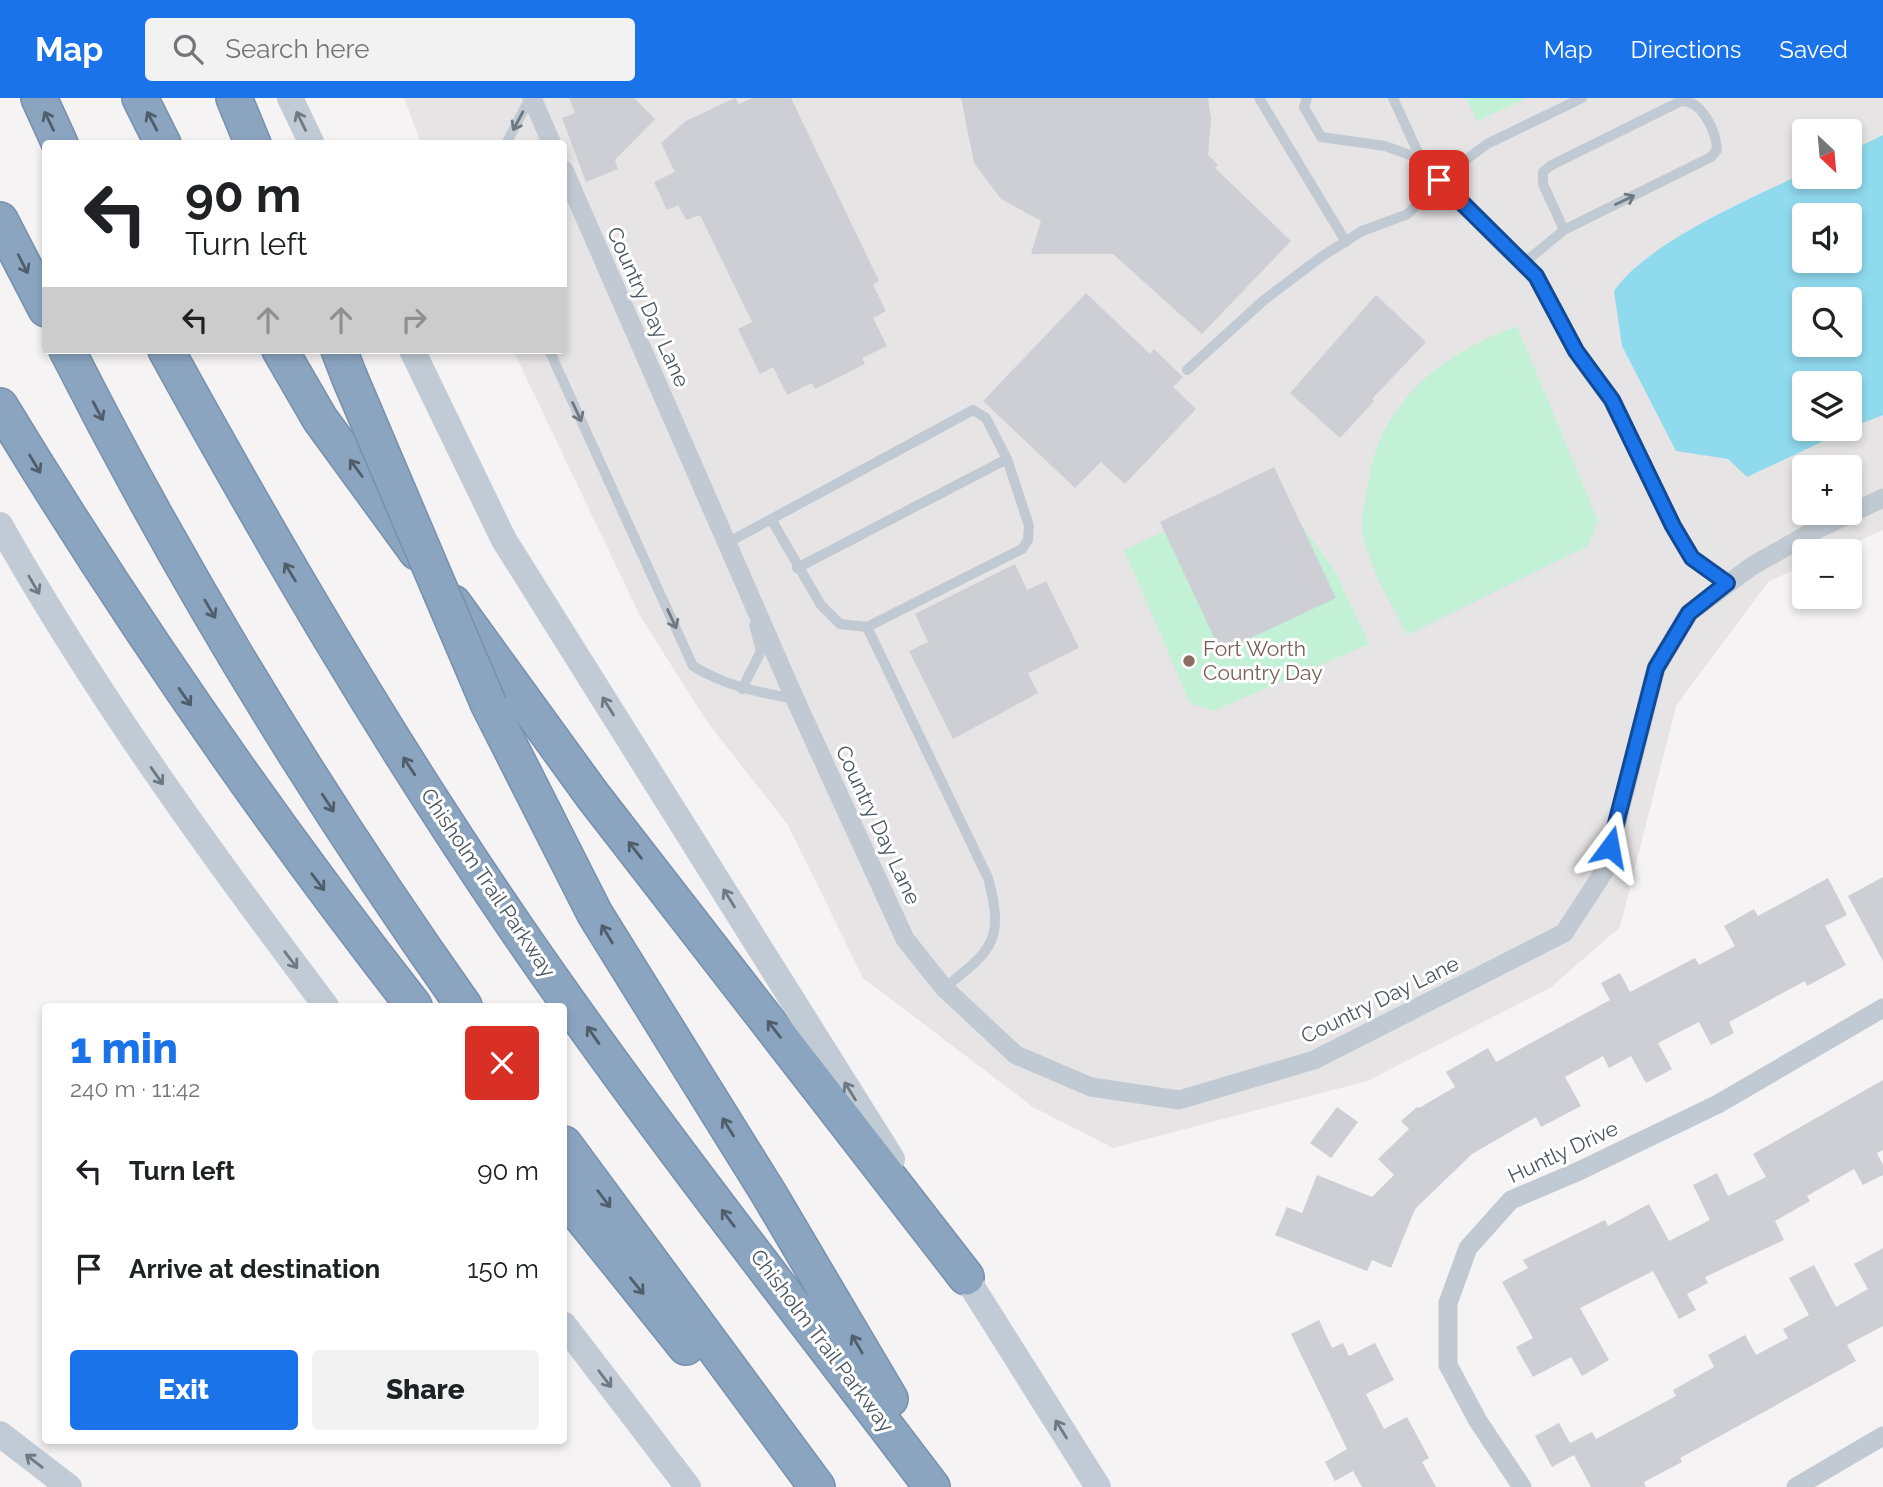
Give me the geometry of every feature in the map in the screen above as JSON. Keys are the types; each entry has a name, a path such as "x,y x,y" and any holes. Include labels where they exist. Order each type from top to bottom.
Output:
{"highway":[{"path":"39,98 58,140"},
{"path":"140,98 161,140"},
{"path":"234,98 251,140"},
{"path":"0,220 42,301"},
{"path":"69,354 153,510 253,681 323,796 462,1003"},
{"name":"Chisholm Trail Parkway","path":"168,354 260,522 348,670 517,929 642,1104 932,1487"},
{"path":"282,354 320,419 593,796 966,1277"},
{"path":"344,363 489,705 595,914 769,1194 941,1487"},
{"path":"0,406 187,700 293,850 412,1003"},
{"path":"567,1148 817,1487"},
{"path":"567,1199 714,1383 809,1487"}],"main road":[{"path":"290,98 310,140"},
{"path":"414,354 504,540 1098,1487"},
{"path":"0,525 120,723 202,840 324,1003"},
{"path":"567,1329 688,1487"},
{"path":"0,1434 69,1487"}],"street":[{"path":"531,98 550,140"},
{"name":"Country Day Lane","path":"567,181 795,699 905,939 944,988 1016,1055 1091,1087 1179,1100 1314,1060 1564,933 1605,870 1656,668 1689,613 1727,583 1812,532 1883,498"},
{"name":"Huntly Drive","path":"1522,1487 1478,1421 1448,1365 1448,1303 1468,1248 1511,1200 1579,1171 1718,1104 1883,1008"},
{"path":"1796,1487 1883,1436"}],"lane":[{"path":"508,140 531,98"},
{"path":"1259,98 1346,242"},
{"path":"1307,98 1304,107 1321,138 1385,146 1422,159"},
{"path":"1393,98 1422,159 1439,180 1536,276 1576,351 1612,400 1673,526 1692,558 1727,583"},
{"path":"1187,370 1264,300 1362,231 1408,214 1439,180 1487,144 1582,98"},
{"path":"1524,263 1564,230 1711,157 1717,150 1717,141 1699,106 1691,100 1681,101 1550,166 1543,172 1543,184 1564,230"},
{"path":"551,354 693,666 713,678 742,689 795,699"},
{"path":"727,544 771,519 973,410 986,418 1007,459 1029,526 1028,540 1022,549 867,627 840,624 821,605 797,568 771,519"},
{"path":"797,568 1007,459"},
{"path":"742,689 761,651 752,601"},
{"path":"867,627 988,878 996,909 993,942 971,967 944,988"}],"shaded area":[{"name":"Fort Worth Country Day","path":"404,98 1883,98 1883,530 1862,539 1792,539 1792,571 1768,582 1676,706 1620,927 1550,988 1367,1081 1113,1148 1033,1107 863,978 788,825 708,723 640,616 515,354 567,354 567,140 420,140"}],"green space":[{"path":"1466,98 1527,98 1477,121"},
{"path":"1517,326 1598,521 1588,546 1407,635 1380,583 1364,541 1362,518 1373,459 1384,432 1417,386 1462,352"},
{"path":"1269,509 1303,527 1336,573 1369,644 1213,711 1190,703 1124,550 1197,516"}],"water":[{"path":"1883,135 1883,415 1862,423 1862,371 1792,371 1792,441 1824,441 1747,477 1728,459 1676,451 1622,346 1614,291 1630,273 1675,239 1792,179 1792,189 1862,189 1862,145"}],"building":[{"path":"569,98 634,98 655,119 615,160 618,169 586,182 562,118 575,113"},
{"path":"735,98 739,104 752,98 791,98 879,281 873,285 886,311 873,318 887,346 862,358 865,364 815,389 812,383 787,395 773,367 760,374 738,329 752,322 700,215 686,220 678,205 667,210 654,182 675,172 661,143 686,121"},
{"path":"961,98 1208,98 1211,119 1208,155 1218,165 1215,168 1291,241 1202,334 1113,254 1031,254 1041,221 1001,199 974,163"},
{"path":"1086,293 1150,354 1154,349 1183,377 1173,387 1196,409 1125,484 1101,462 1075,488 983,401"},
{"path":"1376,295 1426,342 1372,399 1374,401 1340,438 1290,393"},
{"path":"1274,467 1336,598 1221,652 1160,522"},
{"path":"1015,564 1027,590 1046,581 1079,648 1028,673 1038,693 953,739 909,651 928,642 915,614"},
{"path":"1883,877 1883,961 1848,896"},
{"path":"1828,878 1847,915 1825,926 1846,965 1807,986 1805,981 1729,1022 1734,1033 1711,1045 1699,1022 1658,1043 1672,1069 1646,1083 1631,1056 1609,1068 1603,1056 1565,1077 1581,1106 1541,1127 1536,1117 1472,1154 1415,1209 1391,1268 1372,1260 1367,1271 1275,1235 1287,1207 1302,1213 1317,1175 1372,1197 1394,1175 1378,1159 1409,1129 1401,1121 1417,1107 1455,1087 1446,1072 1488,1048 1496,1062 1610,1000 1601,983 1620,973 1630,992 1695,958 1699,965 1735,946 1724,926 1754,909 1758,916"},
{"path":"1883,1080 1883,1150 1877,1153 1883,1165 1883,1175 1863,1185 1854,1169 1807,1196 1810,1201 1775,1221 1784,1240 1705,1277 1708,1283 1687,1294 1696,1310 1679,1319 1653,1271 1580,1308 1609,1360 1582,1376 1571,1357 1533,1377 1516,1347 1533,1338 1502,1282 1528,1268 1523,1260 1605,1220 1608,1226 1649,1204 1669,1241 1710,1220 1693,1185 1717,1173 1728,1196 1766,1177 1753,1154"},
{"path":"1337,1107 1358,1122 1331,1158 1310,1143"},
{"path":"1883,1248 1883,1326 1847,1345 1856,1361 1680,1458 1682,1462 1644,1482 1646,1487 1591,1487 1574,1455 1552,1467 1535,1436 1559,1423 1570,1443 1592,1432 1596,1439 1676,1396 1673,1390 1714,1367 1708,1355 1745,1335 1756,1355 1788,1338 1783,1329 1809,1315 1789,1278 1814,1265 1836,1307 1868,1289 1854,1264"},
{"path":"1319,1320 1332,1348 1343,1343 1349,1356 1375,1343 1394,1380 1366,1394 1384,1429 1407,1417 1429,1458 1422,1462 1436,1487 1362,1487 1353,1471 1335,1481 1325,1462 1347,1449 1291,1334"}],"place":[{"name":"Fort Worth Country Day","path":"1189,661"}],"route":[{"path":"1439,180 1536,276 1576,351 1612,400 1673,526 1692,558 1727,583 1689,613 1656,668 1610,847"}]}
